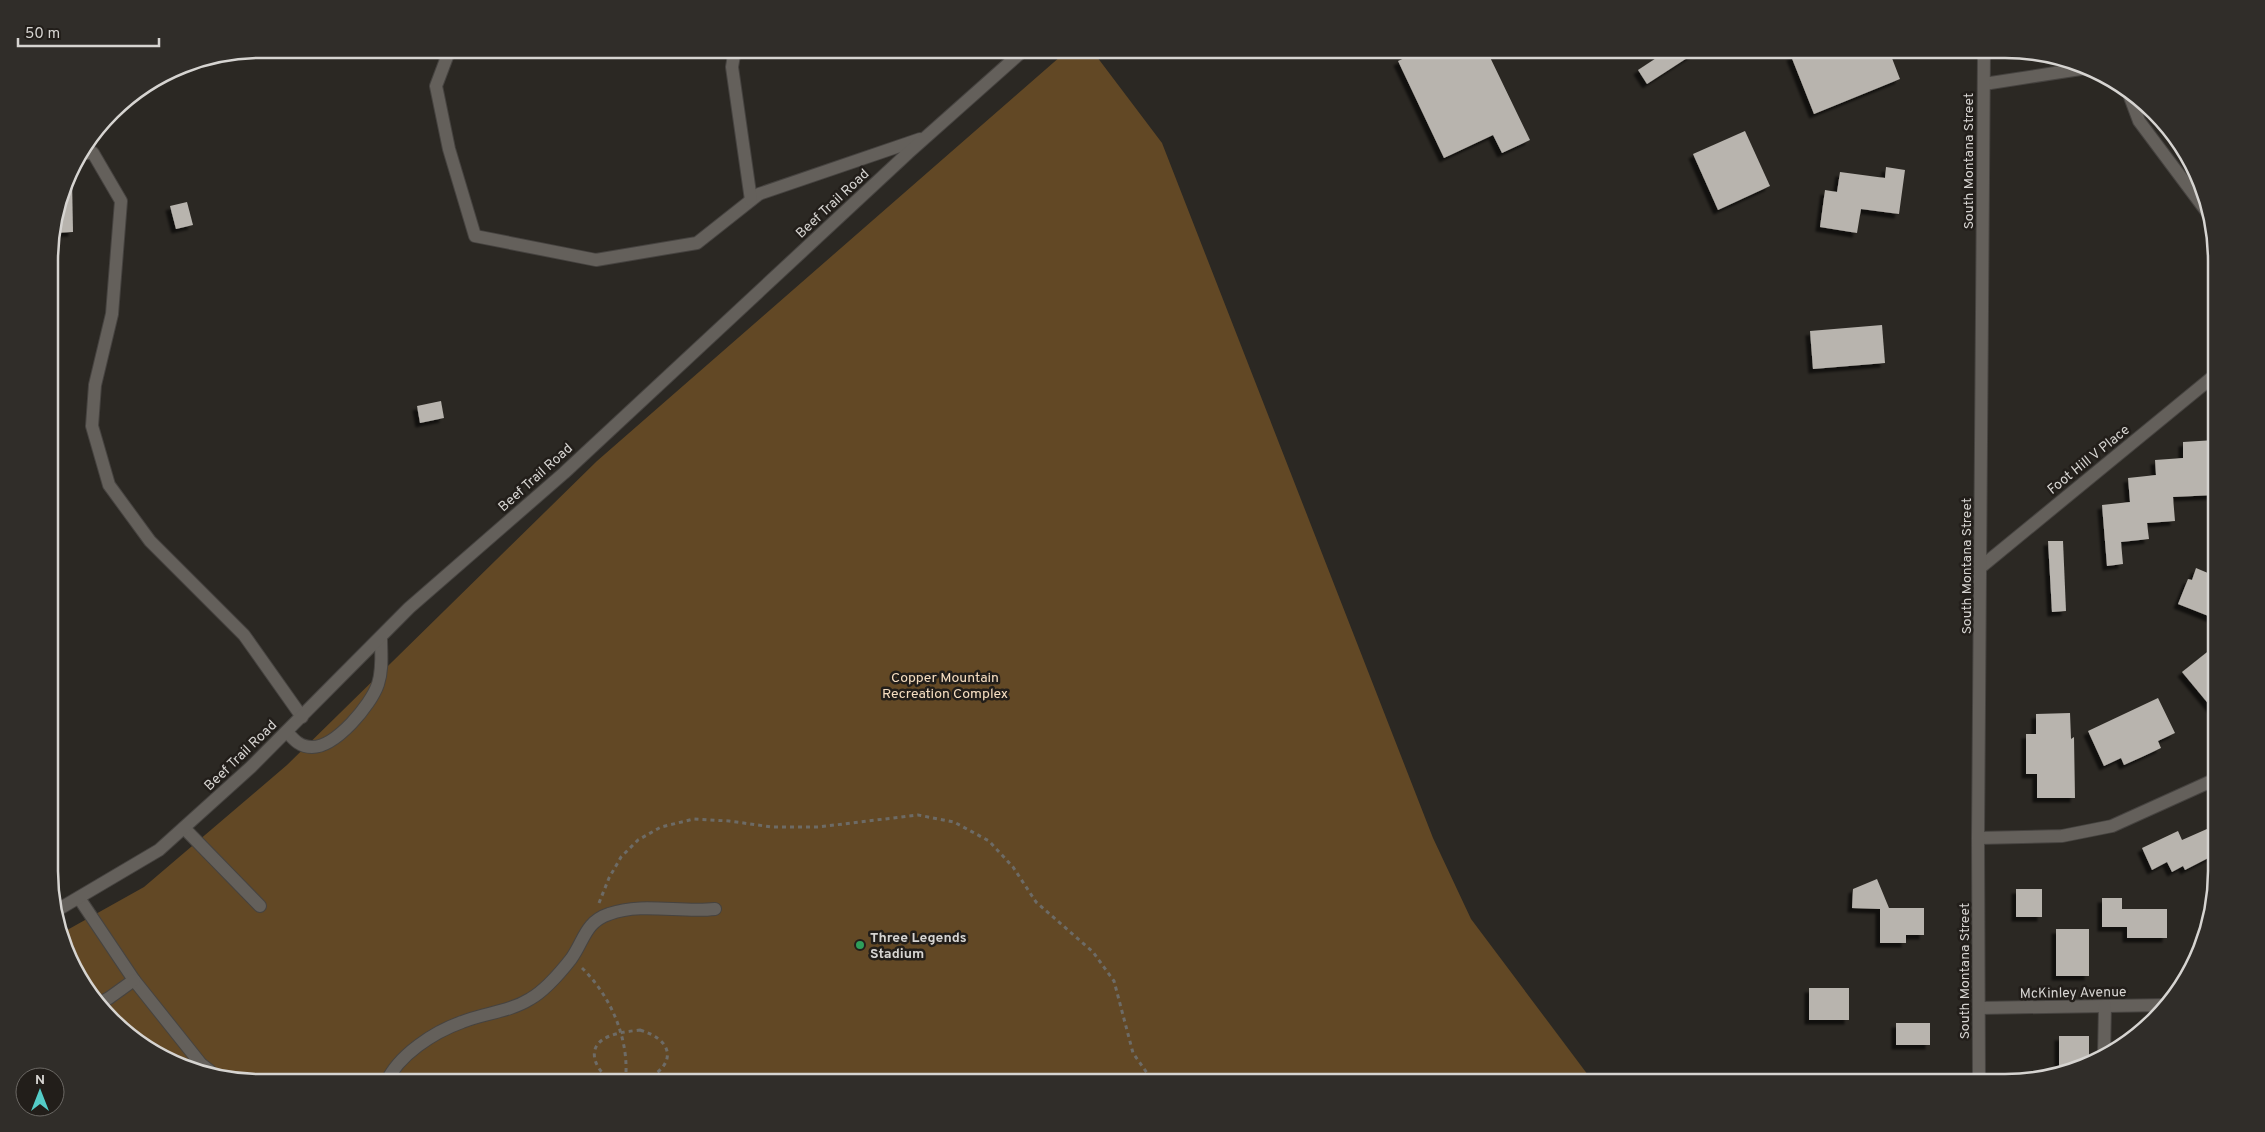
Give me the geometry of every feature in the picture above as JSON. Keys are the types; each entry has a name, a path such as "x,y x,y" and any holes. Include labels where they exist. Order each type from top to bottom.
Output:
{"street":[{"path":"447,58 436,86 449,149 475,236 596,260 697,243 759,194 925,137"},
{"path":"733,58 732,67 751,200"},
{"name":"Beef Trail Road","path":"61,908 159,850 184,828 302,717 409,608 564,473 925,137 1015,58"},
{"name":"South Montana Street","path":"1979,1074 1978,838 1984,58"},
{"path":"1984,84 2074,70"},
{"path":"2132,104 2139,121 2199,201"},
{"path":"89,153 93,153 121,201 112,314 95,385 92,426 109,485 150,541 244,635 302,717"},
{"name":"Foot Hill V Place","path":"1981,567 2208,380"},
{"path":"286,732 297,743 313,748 333,740 339,735 373,697 382,669 381,638"},
{"path":"1978,838 2062,836 2112,826 2208,783"},
{"path":"184,828 260,906"},
{"path":"80,898 134,980 205,1067"},
{"path":"392,1074 402,1060 428,1039 462,1022 502,1012 530,999 550,983 571,958 593,921 623,910 715,909"},
{"path":"104,1001 134,980"},
{"path":"2104,1048 2105,1006"},
{"name":"McKinley Avenue","path":"1979,1008 2156,1006"}],"path":[{"path":"593,921 608,878 621,857 638,840 661,827 694,819 772,827 818,827 918,815 954,822 989,841 1013,867 1036,902 1093,952 1114,981 1133,1053 1148,1074"},
{"path":"571,958 590,977 608,1002 621,1032 625,1074"},
{"path":"603,1074 594,1058 596,1047 603,1039 621,1032 640,1030 654,1035 665,1045 667,1059 660,1072 656,1074"}],"green space":[{"name":"Copper Mountain Recreation Complex","path":"1059,58 1098,58 1162,143 1433,838 1471,919 1587,1074 248,1074 208,1068 183,1059 159,1047 127,1024 108,1005 92,984 78,961 66,931 144,887 287,765 597,461"}],"building":[{"path":"1404,58 1490,58 1530,140 1502,153 1493,135 1444,158 1398,61"},
{"path":"1656,58 1687,58 1647,84 1638,70"},
{"path":"1792,58 1892,58 1900,79 1814,114"},
{"path":"1745,131 1770,186 1718,210 1693,154"},
{"path":"1886,167 1905,170 1899,214 1861,209 1857,233 1820,227 1825,190 1837,192 1840,172 1885,178"},
{"path":"72,185 73,232 59,233 64,208"},
{"path":"187,202 193,225 176,229 170,206"},
{"path":"1882,325 1885,363 1813,369 1810,331"},
{"path":"441,401 444,418 420,423 417,406"},
{"path":"2208,440 2208,495 2173,497 2175,521 2147,523 2149,539 2121,542 2123,564 2107,566 2102,505 2130,502 2128,478 2156,475 2155,460 2183,458 2183,442"},
{"path":"2048,541 2063,541 2066,611 2052,612"},
{"path":"2196,568 2208,573 2208,616 2178,604 2188,579 2192,580"},
{"path":"2208,651 2208,703 2182,672"},
{"path":"2158,698 2175,733 2158,741 2161,748 2144,756 2124,765 2121,758 2104,766 2088,731"},
{"path":"2070,713 2071,739 2074,737 2075,798 2037,798 2037,774 2026,774 2026,734 2036,734 2036,714"},
{"path":"2208,829 2208,858 2185,870 2183,866 2172,872 2167,862 2152,870 2142,848 2178,831 2182,840"},
{"path":"1877,879 1889,908 1924,908 1924,935 1906,935 1906,943 1880,943 1880,909 1852,908 1853,889"},
{"path":"2016,889 2042,889 2042,917 2016,917"},
{"path":"2102,898 2122,898 2122,909 2167,909 2167,938 2127,938 2127,927 2102,927"},
{"path":"2056,929 2089,929 2089,976 2056,976"},
{"path":"1809,988 1849,988 1849,1020 1809,1020"},
{"path":"1896,1023 1930,1023 1930,1045 1896,1045"},
{"path":"2059,1036 2089,1036 2089,1056 2059,1067"}],"place":[{"name":"Three Legends Stadium","path":"860,945"}]}
